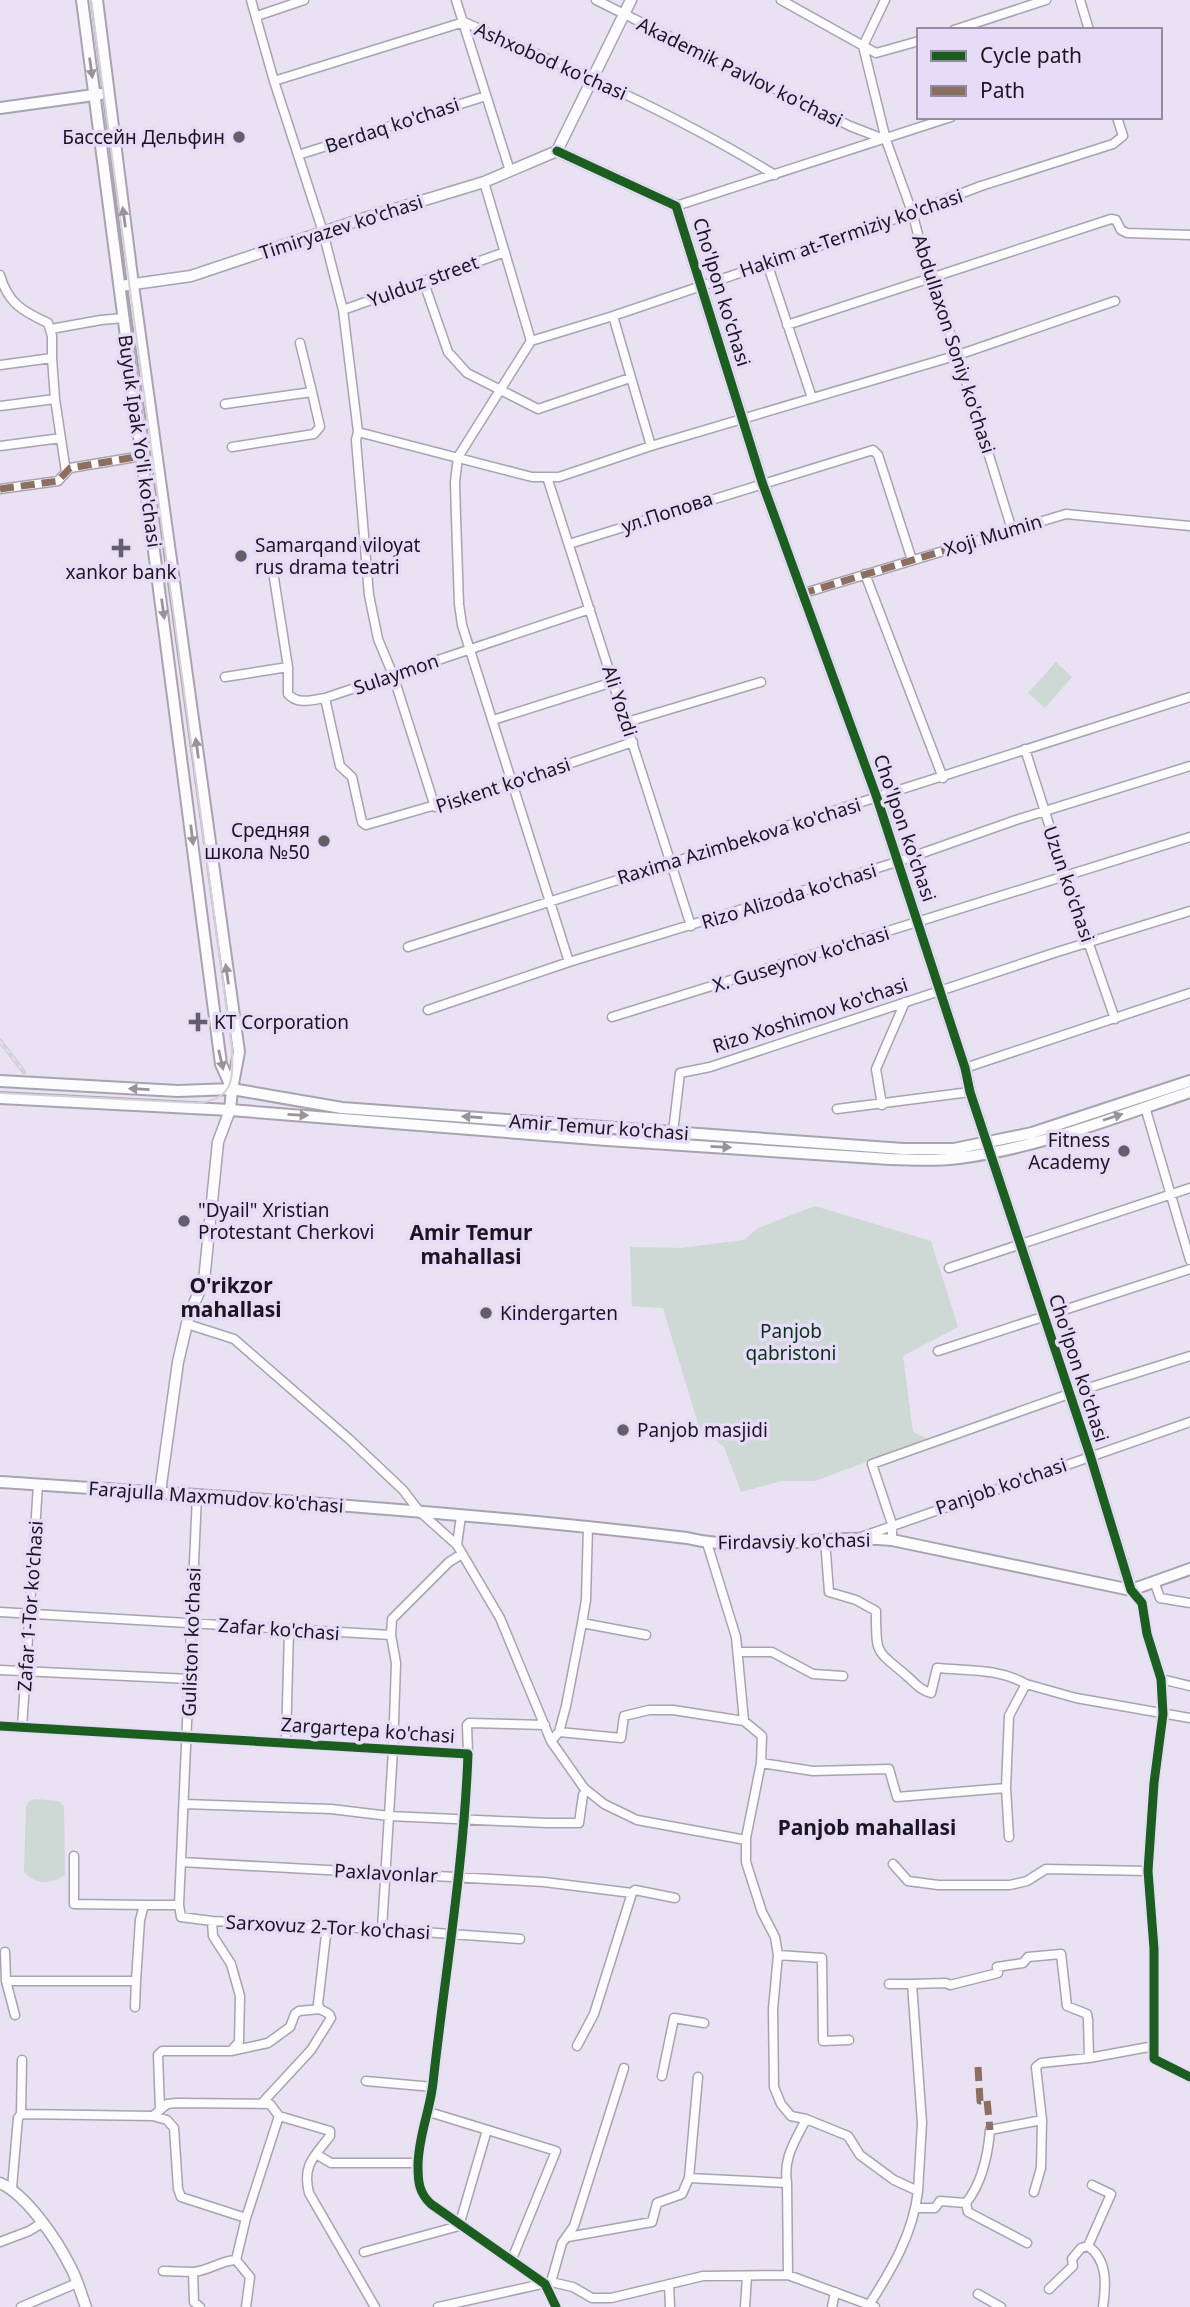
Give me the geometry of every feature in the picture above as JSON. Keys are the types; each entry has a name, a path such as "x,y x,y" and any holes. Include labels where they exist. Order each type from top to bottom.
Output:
{"main road":[{"name":"Buyuk Ipak Yo'li ko'chasi","path":"82,0 221,1064 232,1089"},
{"name":"Buyuk Ipak Yo'li ko'chasi","path":"97,0 133,285 239,1052 230,1110"},
{"path":"0,108 109,93"},
{"name":"Amir Temur ko'chasi","path":"0,1081 178,1091 232,1089 342,1108 673,1132 752,1144 890,1159 957,1159 1190,1081"},
{"name":"Amir Temur ko'chasi","path":"989,1149 1034,1143 1190,1092"},
{"name":"Amir Temur ko'chasi","path":"0,1098 230,1110 607,1140 752,1144"},
{"name":"Farajulla Maxmudov ko'chasi","path":"0,1482 433,1513"},
{"name":"Firdavsiy ko'chasi","path":"433,1513 588,1526 707,1542 793,1544 861,1537 892,1540 1131,1590"},
{"path":"1131,1590 1190,1569"}],"street":[{"path":"251,0 323,232 343,310 358,432 356,440 369,595 378,639 393,675 435,807"},
{"path":"257,16 304,0"},
{"path":"456,0 510,171"},
{"name":"Akademik Pavlov ko'chasi","path":"596,0 850,126 886,140"},
{"path":"557,151 631,0"},
{"path":"781,0 796,3 876,52 917,42"},
{"path":"863,46 885,0"},
{"path":"960,28 1046,0"},
{"path":"1080,0 1088,28"},
{"name":"Ashxobod ko'chasi","path":"274,81 464,22 592,77 736,150 775,174"},
{"name":"Abdullaxon Soniy ko'chasi","path":"863,46 886,140 912,212 930,279 958,355 1012,530"},
{"name":"Berdaq ko'chasi","path":"298,155 486,96"},
{"path":"676,206 945,119"},
{"name":"Hakim at-Termiziy ko'chasi","path":"531,341 613,316 981,186 1113,144 1123,136 1118,119"},
{"name":"Timiryazev ko'chasi","path":"120,286 191,276 484,182 557,151"},
{"name":"Cho'lpon ko'chasi","path":"557,151 676,206 763,482 919,923 965,1068 970,1092 1090,1455 1131,1590"},
{"path":"484,182 531,341 458,457 455,482 459,604 462,625 569,962"},
{"path":"787,325 1111,219 1116,220 1121,230 1127,233 1190,235"},
{"name":"Yulduz street","path":"343,310 505,252"},
{"path":"767,263 811,398"},
{"path":"0,275 6,295 31,316 48,323 51,330 55,399 66,472"},
{"path":"423,280 448,352 467,373 538,409 630,377"},
{"path":"358,432 532,477 558,477 651,446 958,355 1115,301"},
{"path":"613,316 651,446"},
{"path":"51,330 124,318"},
{"path":"232,447 314,434 320,427 300,343"},
{"path":"0,365 52,358"},
{"path":"225,404 312,392"},
{"path":"0,406 55,399"},
{"path":"0,446 61,439"},
{"name":"ул.Попова","path":"569,544 873,450 878,455 912,560"},
{"path":"0,489 58,481 70,468 142,456"},
{"name":"Ali Yozdi","path":"547,477 691,926"},
{"name":"Xoji Mumin","path":"801,594 1066,514 1190,526"},
{"path":"865,574 943,778"},
{"path":"225,677 288,667 274,578"},
{"name":"Sulaymon","path":"288,667 288,694 293,700 302,702 325,698 590,609"},
{"path":"493,720 613,682"},
{"path":"627,722 761,682"},
{"name":"Raxima Azimbekova ko'chasi","path":"408,947 1190,697"},
{"name":"Piskent ko'chasi","path":"325,698 340,766 352,777 362,822 372,825 633,743"},
{"name":"Uzun ko'chasi","path":"1025,749 1115,1019"},
{"name":"Rizo Alizoda ko'chasi","path":"428,1010 569,962 897,862 1044,811 1190,766"},
{"name":"X. Guseynov ko'chasi","path":"612,1017 1190,837"},
{"name":"Rizo Xoshimov ko'chasi","path":"673,1132 680,1073 710,1067 1190,911"},
{"path":"965,1068 1190,993"},
{"path":"882,1105 876,1069 905,1002"},
{"path":"837,1109 970,1092"},
{"path":"1145,1107 1190,1260"},
{"path":"160,1492 178,1362 193,1303 204,1281 218,1142 230,1110"},
{"path":"949,1268 1190,1188"},
{"path":"938,1351 1190,1269"},
{"path":"187,1324 234,1339 349,1439 403,1490 419,1511 457,1545 500,1618 551,1741 570,1772 584,1788 604,1804 637,1820 746,1840"},
{"path":"892,1540 892,1524 872,1464 1069,1394 1190,1356"},
{"name":"Panjob ko'chasi","path":"861,1537 1190,1422"},
{"name":"Zafar 1-Tor ko'chasi","path":"22,1728 38,1485"},
{"name":"Guliston ko'chasi","path":"180,1915 197,1495"},
{"path":"457,1545 461,1516"},
{"path":"551,1741 559,1732 586,1600 588,1526"},
{"path":"825,1540 829,1592 856,1600 876,1611 877,1647 888,1662 920,1689 931,1693 937,1668 993,1671 1009,1675 1026,1684 1076,1698 1190,1718"},
{"path":"707,1542 738,1652 744,1721"},
{"path":"382,1929 396,1663 391,1635 392,1619 449,1562 462,1554"},
{"path":"1154,1581 1160,1598 1190,1603"},
{"path":"1131,1590 1142,1603 1147,1634 1161,1679 1163,1714 1154,1783 1148,1871 1155,1982 1154,2059 1190,2077"},
{"name":"Zafar ko'chasi","path":"0,1612 391,1635"},
{"path":"582,1623 646,1635"},
{"path":"286,1742 289,1630"},
{"path":"738,1652 772,1652 813,1674 844,1676"},
{"path":"0,1670 190,1679"},
{"path":"1161,1679 1190,1686"},
{"path":"1009,1837 1006,1788 1009,1716 1026,1684"},
{"path":"559,1732 621,1738 624,1716 649,1710 673,1710 744,1721 762,1736 761,1763 746,1840 746,1862 762,1912 775,1937 778,1955 772,2009 774,2087 781,2105 791,2116 806,2119 848,2136 860,2155 894,2180 918,2192"},
{"path":"468,1754 469,1723 545,1725"},
{"name":"Zargartepa ko'chasi","path":"0,1726 468,1754 466,1819 459,1877 433,2087 420,2142 418,2163 418,2185 423,2196 459,2226"},
{"path":"761,1763 813,1771 888,1769 897,1797 1006,1788"},
{"path":"184,1804 331,1809 389,1816 579,1823 583,1795"},
{"path":"74,1857 74,1904 179,1905"},
{"name":"Paxlavonlar","path":"181,1862 544,1882 675,1898"},
{"path":"893,1864 908,1881 938,1885 1010,1885 1027,1881 1046,1869 1148,1871"},
{"path":"577,2046 594,2014 632,1894"},
{"path":"135,2007 139,1920 144,1905"},
{"name":"Sarxovuz 2-Tor ko'chasi","path":"180,1915 184,1919 212,1921 520,1939"},
{"path":"212,1921 213,1936 231,1964 240,1996 239,2042 231,2052"},
{"path":"320,2009 318,2004 327,1926"},
{"path":"5,1952 6,1981 15,2015"},
{"path":"888,1984 958,1983 998,1973 996,1967 1023,1963 1028,1957 1061,1954 1067,2006 1087,2014 1089,2058"},
{"path":"778,1955 822,1958 823,2041 849,2040"},
{"path":"6,1981 136,1981"},
{"path":"438,2307 548,2283 573,2287 592,2298 611,2298 703,2276 788,2275 872,2306 898,2260 916,2208 918,2192 922,2123 912,1983"},
{"path":"157,2113 158,2054 162,2051 231,2052 268,2043 290,2027 299,2011 320,2009 329,2014 331,2018 328,2025 296,2069 262,2103"},
{"path":"662,2076 674,2018 704,2022"},
{"path":"1034,2192 1041,2168 1042,2120 1035,2067 1041,2063 1089,2058 1154,2046"},
{"path":"12,2188 18,2118 21,2114 22,2060"},
{"path":"556,2307 548,2283 562,2243 574,2226 624,2068"},
{"path":"568,2237 652,2222 657,2203 682,2194 689,2178 698,2077"},
{"path":"366,2081 433,2087"},
{"path":"157,2113 167,2104 177,2102 262,2103 270,2104 279,2116 330,2131 330,2136 307,2165 305,2179 309,2193 375,2307"},
{"path":"429,2112 556,2151 512,2259"},
{"path":"21,2114 157,2113 174,2128 178,2189 181,2197 246,2218"},
{"path":"236,2260 246,2218 279,2116"},
{"path":"788,2275 785,2168 787,2157 806,2119"},
{"path":"966,2203 974,2193 981,2176 989,2147 990,2130 1042,2120"},
{"path":"459,2226 487,2130"},
{"path":"316,2154 331,2163 418,2163"},
{"path":"689,2178 787,2183"},
{"path":"0,2183 12,2188 29,2203 70,2266 86,2307"},
{"path":"1088,2246 1111,2194 1092,2185"},
{"path":"916,2208 935,2208 940,2201 966,2203"},
{"path":"966,2203 968,2212 1027,2243"},
{"path":"0,2242 29,2231 41,2223"},
{"path":"364,2252 459,2226 548,2283"},
{"path":"1049,2289 1073,2266 1072,2259 1081,2248 1088,2246"},
{"path":"1088,2246 1101,2258 1104,2272 1103,2307"},
{"path":"163,2271 208,2271 223,2261 236,2260"},
{"path":"236,2260 250,2277 246,2307"},
{"path":"193,2272 194,2302 200,2307"},
{"path":"745,2307 747,2276"},
{"path":"21,2307 77,2283"},
{"path":"669,2284 670,2307"},
{"path":"832,2307 835,2292"},
{"path":"978,2294 1001,2307"}],"green space":[{"path":"1056,662 1072,677 1045,708 1028,693"},
{"name":"Panjob qabristoni","path":"815,1206 931,1241 958,1327 903,1356 913,1432 928,1439 815,1481 782,1481 741,1492 724,1447 699,1427 663,1308 632,1306 630,1247 681,1248 744,1240 758,1228"},
{"path":"29,1801 58,1801 64,1806 65,1875 49,1882 33,1879 24,1872 26,1807"}],"tram line":[{"path":"0,1093 198,1103 210,1101 225,1092 232,1069 232,1048 91,0"}],"railway":[{"path":"0,1041 24,1072"}],"marked path":[{"path":"0,489 58,481 70,468 142,456"},
{"path":"801,594 1012,530"},
{"path":"978,2067 980,2101 987,2100 990,2130"}],"cycle path":[{"path":"557,151 676,206 762,482 877,798 965,1068 970,1092 1090,1455 1131,1590 1142,1603 1147,1634 1161,1679 1163,1714 1154,1783 1148,1871 1154,1949 1154,2059 1190,2077"},
{"path":"0,1726 468,1754 458,1877 433,2083 419,2155 419,2182 424,2196 431,2204 545,2284 556,2307"}],"place":[{"name":"Бассейн Дельфин","path":"239,137"},
{"name":"xankor bank","path":"121,548"},
{"name":"Samarqand viloyat rus drama teatri","path":"241,556"},
{"name":"Средняя школа №50","path":"324,841"},
{"name":"KT Corporation","path":"198,1022"},
{"name":"Fitness Academy","path":"1124,1151"},
{"name":"\"Dyail\" Xristian Protestant Cherkovi","path":"184,1221"},
{"name":"Kindergarten","path":"486,1313"},
{"name":"Panjob masjidi","path":"623,1430"}],"district":[{"name":"Amir Temur mahallasi","path":"471,1245"},
{"name":"O'rikzor mahallasi","path":"231,1298"},
{"name":"Panjob mahallasi","path":"867,1828"}]}
